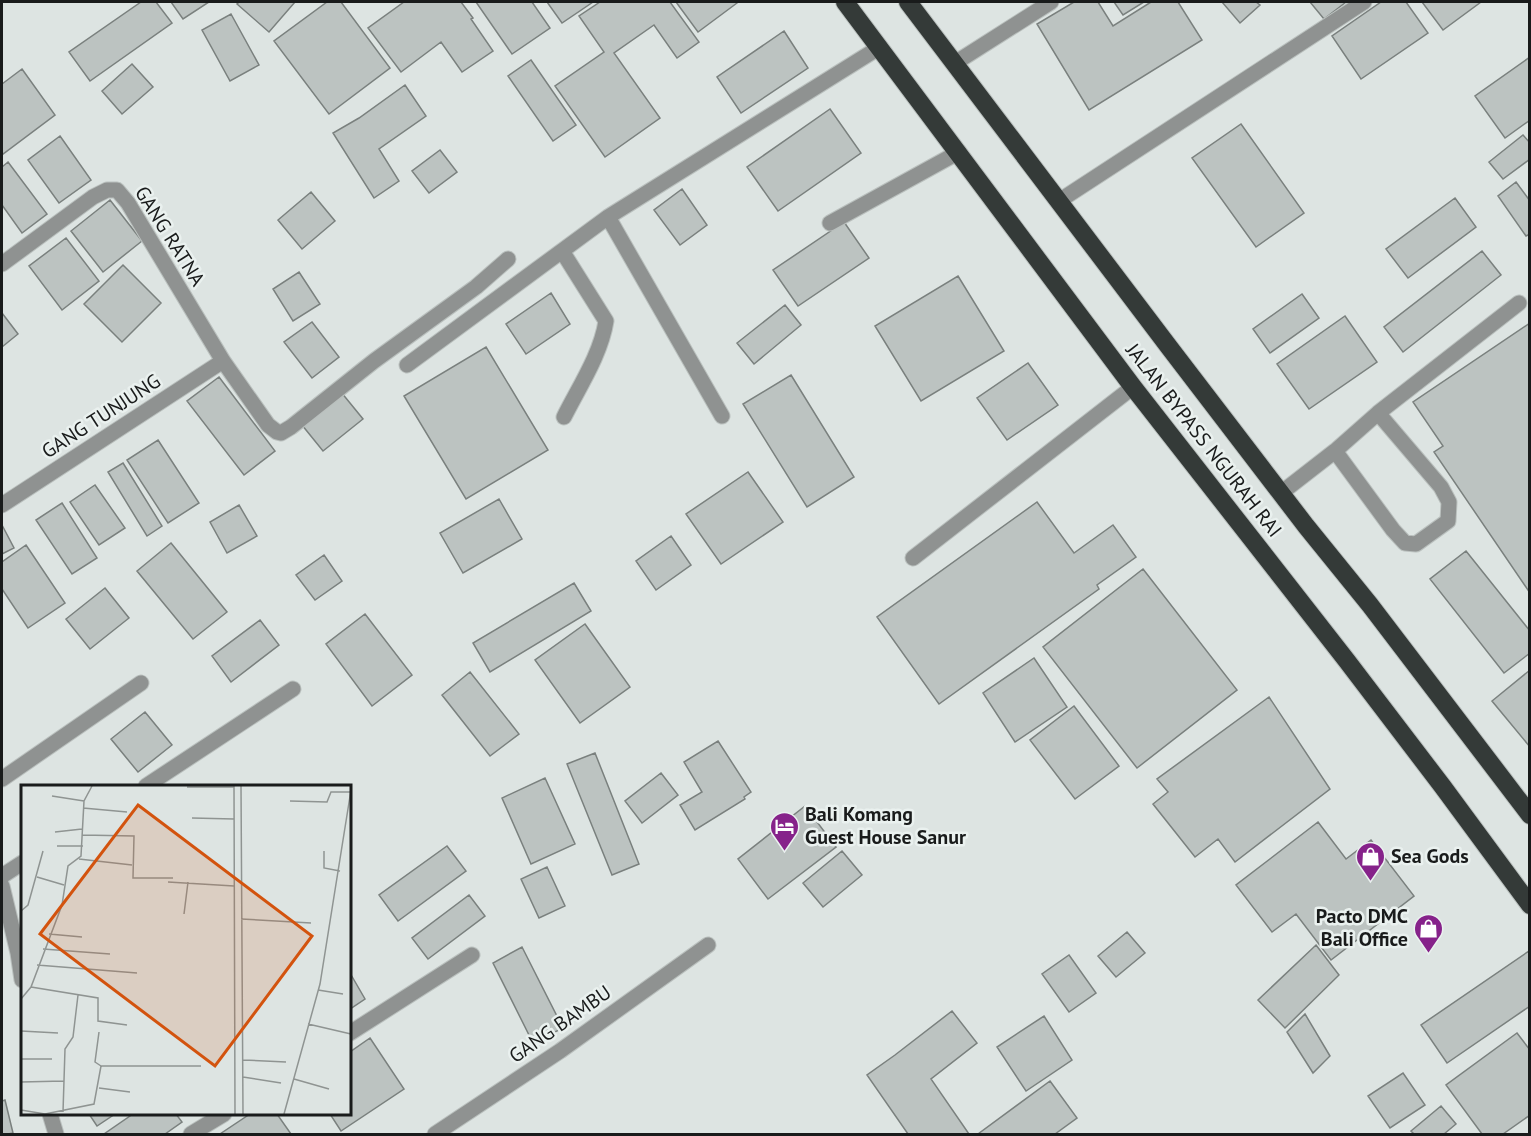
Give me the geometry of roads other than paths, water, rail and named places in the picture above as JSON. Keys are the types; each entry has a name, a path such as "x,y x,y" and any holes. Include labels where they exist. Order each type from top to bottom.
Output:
{"highway":[{"name":"JALAN BYPASS NGURAH RAI","path":"845,2 1133,387 1347,661 1530,905"},
{"name":"JALAN BYPASS NGURAH RAI","path":"908,2 1169,347 1530,815"}],"street":[{"path":"955,63 1051,2"},
{"path":"1059,201 1364,2"},
{"path":"407,365 608,217 880,47"},
{"path":"830,224 959,152"},
{"name":"GANG RATNA","path":"2,264 93,197 107,190 117,190 128,203 223,361"},
{"path":"608,217 722,416"},
{"path":"562,251 606,321 598,351 564,417"},
{"path":"223,361 268,425 281,433 374,361 476,287 508,259"},
{"path":"1281,493 1335,451 1378,413 1519,303"},
{"name":"GANG TUNJUNG","path":"2,505 223,361"},
{"path":"913,558 1133,387"},
{"path":"1335,451 1392,530 1405,543 1416,544 1448,521 1449,502 1442,486 1378,413"},
{"path":"2,779 141,683"},
{"path":"148,785 293,689"},
{"path":"2,876 21,864"},
{"path":"2,886 21,973"},
{"name":"GANG BAMBU","path":"435,1134 560,1051 708,945"},
{"path":"351,1032 472,955"},
{"path":"51,1115 56,1134"},
{"path":"191,1134 221,1115"}],"place":[{"name":"Bali Komang Guest House Sanur","path":"784,852"},
{"name":"Sea Gods","path":"1370,882"},
{"name":"Pacto DMC Bali Office","path":"1429,954"}]}
